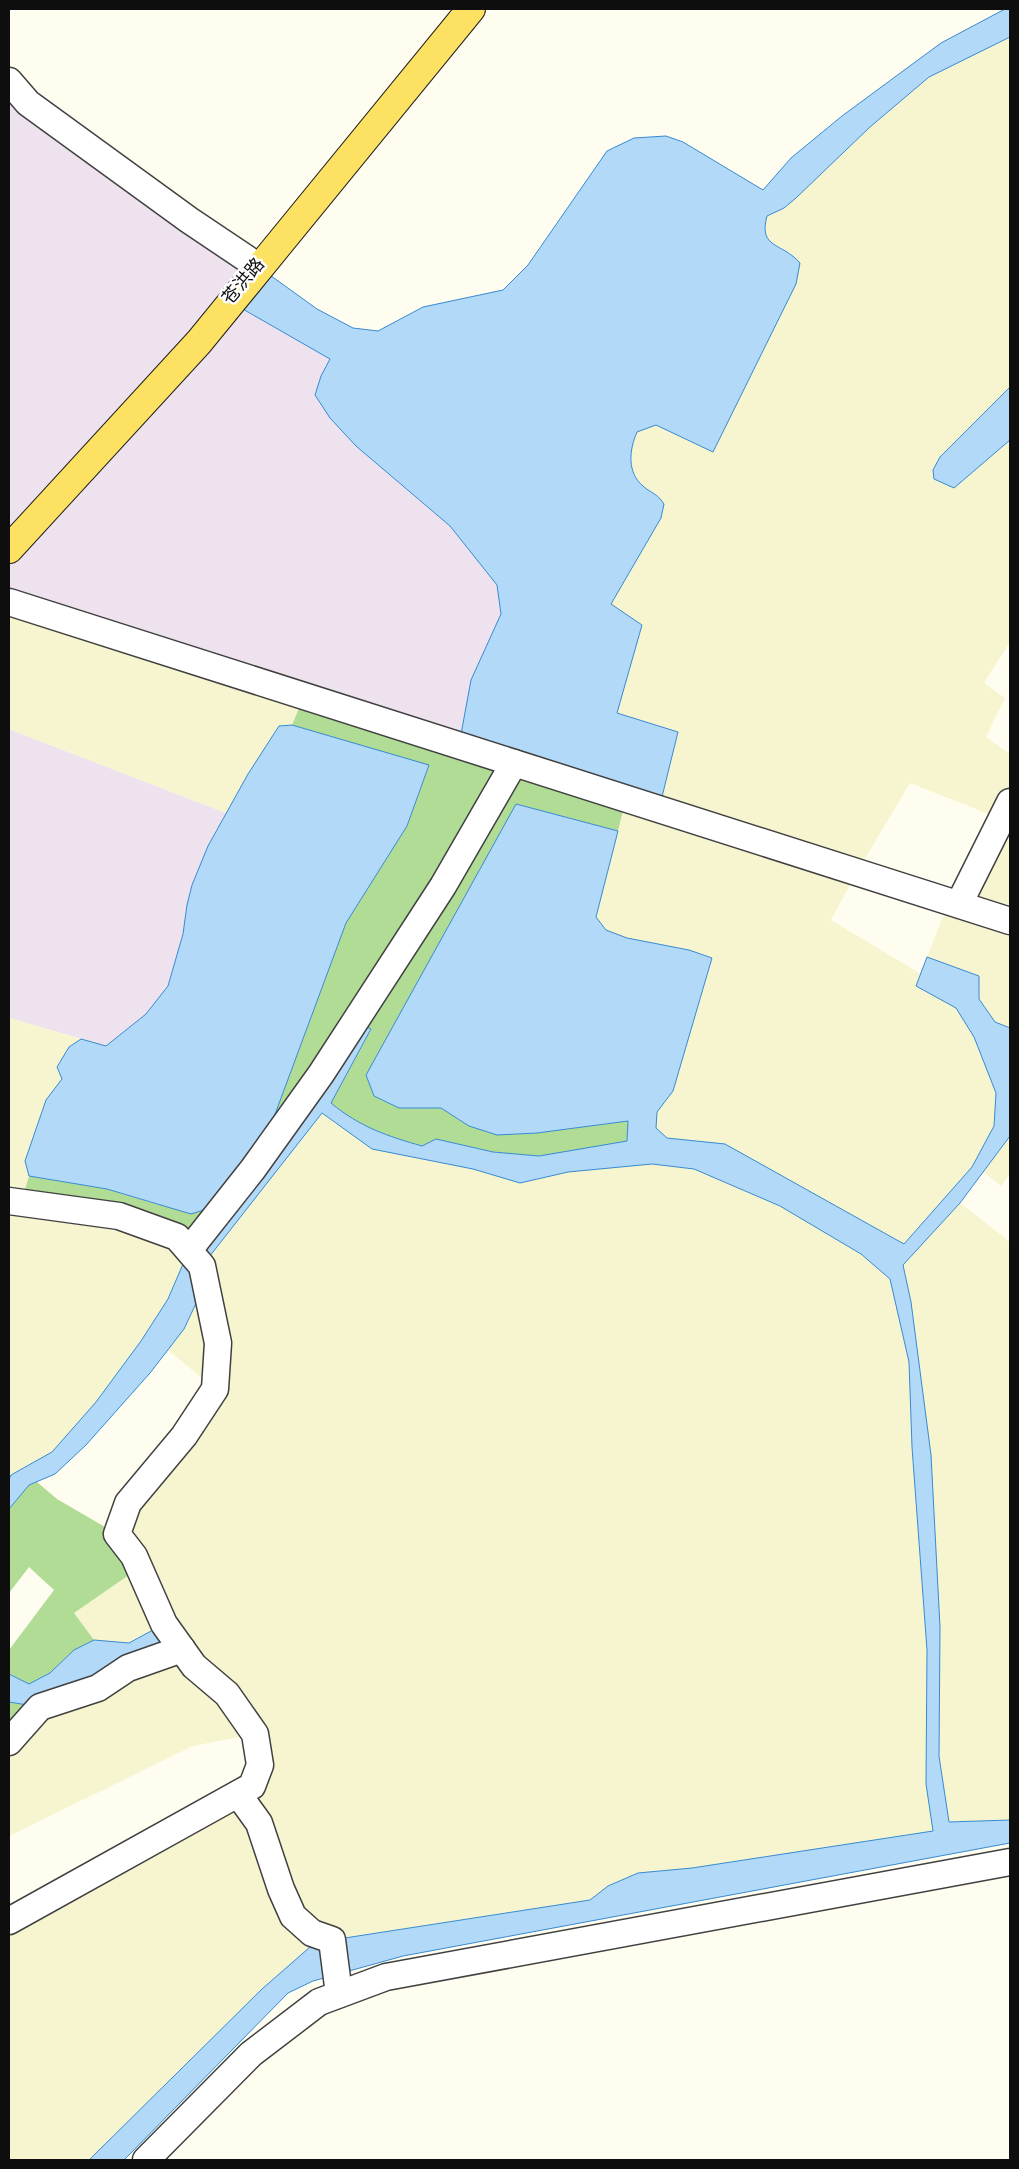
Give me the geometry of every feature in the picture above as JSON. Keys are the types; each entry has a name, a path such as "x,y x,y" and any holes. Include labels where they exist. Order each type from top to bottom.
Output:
{"main road":[{"name":"苍洪路","path":"9,543 181,356 465,9"},
{"path":"9,549 199,342 471,9"}],"street":[{"path":"9,81 28,103 189,220 256,266"},
{"path":"9,602 1010,920"},
{"path":"189,1250 254,1169 321,1074 443,886 514,763"},
{"path":"959,904 1010,802"},
{"path":"9,1201 119,1216 178,1237 202,1266 218,1343 214,1389 184,1436 128,1503 117,1534 134,1556 164,1624 194,1666 227,1694 255,1734 260,1765 252,1786 9,1921"},
{"path":"9,1742 40,1707 98,1688 128,1668 182,1649"},
{"path":"238,1794 259,1823 281,1889 293,1916 312,1933 332,1940 339,1994"},
{"path":"146,2160 251,2054 319,2002 386,1977 1010,1862"}],"shaded area":[{"path":"9,81 256,265 227,300 330,359 321,376 356,446 450,526 497,585 501,614 471,680 459,745 9,602"},
{"path":"9,729 226,813 208,846 192,885 183,934 168,986 146,1014 106,1046 9,1018"}],"green space":[{"path":"1010,37 1010,387 940,457 933,470 954,488 1010,440 1010,642 984,683 1005,698 986,737 1010,754 1010,1028 995,1022 979,998 979,976 927,957 949,901 1001,819 910,783 831,920 921,974 917,986 956,1008 974,1037 996,1093 994,1126 972,1167 904,1244 725,1144 667,1138 656,1128 657,1112 673,1091 689,950 627,938 606,930 596,917 626,798 677,731 617,713 642,625 611,605 661,518 656,493 644,488 633,476 631,447 637,432 656,424 713,452 792,254 767,240 763,231 767,216 784,208 796,198 870,127 929,77"},
{"path":"9,602 304,696 292,725 279,726 226,813 9,729"},
{"path":"304,696 626,798 618,831 516,804 374,1096 399,1108 441,1108 469,1126 537,1133 629,1121 627,1142 539,1156 493,1152 436,1139 422,1146 374,1130 363,1125 331,1103 371,1030 355,1021 189,1250 177,1237 21,1203 29,1176 107,1189 159,1205 274,1117 346,923 407,826 429,766 292,725"},
{"path":"9,1018 81,1039 69,1047 62,1079 46,1100 25,1161 29,1176 21,1202 119,1216 189,1250 168,1299 141,1341 96,1402 52,1452 9,1479"},
{"path":"322,1113 338,1126 520,1183 568,1172 652,1164 694,1169 780,1206 861,1254 890,1279 909,1362 912,1447 927,1650 926,1784 934,1831 692,1868 638,1873 608,1886 590,1900 332,1940 310,1947 262,1989 89,2160 9,2160 9,1921 252,1786 255,1734 193,1746 9,1836 9,1742 164,1624 129,1643 108,1643 94,1640 74,1613 139,1568 117,1534 214,1388 168,1350 184,1329 202,1266"},
{"path":"1010,1136 1010,1174 1001,1186 983,1172"},
{"path":"960,1203 1010,1242 1010,1820 949,1822 939,1756 940,1627 931,1455 911,1302 903,1264"},
{"path":"37,1482 57,1499 117,1534 139,1568 74,1613 94,1640 74,1650 50,1673 29,1684 9,1674 9,1650 54,1590 29,1567 9,1593 9,1509 29,1485"},
{"path":"9,1702 40,1707 9,1742"}],"water":[{"path":"1005,9 1010,9 1010,37 929,77 870,127 796,198 784,208 767,216 765,227 769,240 800,263 796,284 713,452 656,425 637,432 631,454 634,475 643,486 656,495 664,504 661,518 611,604 642,625 617,713 678,732 659,809 459,745 471,680 501,614 497,585 450,526 356,446 330,418 315,395 321,376 330,359 227,300 256,265 317,309 353,328 378,331 423,307 503,290 528,265 607,151 634,138 666,136 683,142 763,190 791,158 842,116 941,43"},
{"path":"1010,387 1010,440 954,488 934,479 933,470 940,457"},
{"path":"292,725 429,765 407,826 346,923 274,1117 207,1209 191,1214 107,1189 29,1176 25,1161 46,1100 62,1079 57,1067 69,1047 81,1039 106,1046 146,1014 168,986 183,934 192,885 208,846 248,774 279,726"},
{"path":"516,804 618,831 596,917 606,930 627,938 689,950 712,958 673,1091 657,1112 656,1128 667,1138 725,1144 904,1244 972,1167 994,1126 996,1093 974,1037 956,1008 916,986 927,957 979,976 979,999 995,1022 1010,1028 1010,1136 960,1203 903,1265 911,1302 931,1455 940,1627 939,1756 949,1822 1010,1820 1010,1843 403,1956 313,1981 288,1993 124,2160 89,2160 262,1989 310,1947 332,1940 590,1900 608,1886 638,1873 692,1868 933,1831 926,1784 927,1650 912,1447 909,1362 890,1279 861,1254 780,1206 694,1169 652,1164 568,1172 520,1183 473,1169 372,1149 322,1113 202,1266 199,1297 184,1329 150,1373 86,1445 55,1474 29,1485 9,1509 9,1479 11,1475 52,1452 96,1402 141,1341 168,1299 189,1250 355,1021 371,1029 331,1103 363,1125 374,1130 422,1146 436,1139 493,1152 539,1156 627,1141 628,1121 537,1133 497,1135 469,1126 441,1108 399,1108 374,1096 366,1075"},
{"path":"164,1624 182,1649 40,1707 9,1702 9,1674 29,1684 50,1673 74,1650 94,1640 129,1643"}]}
